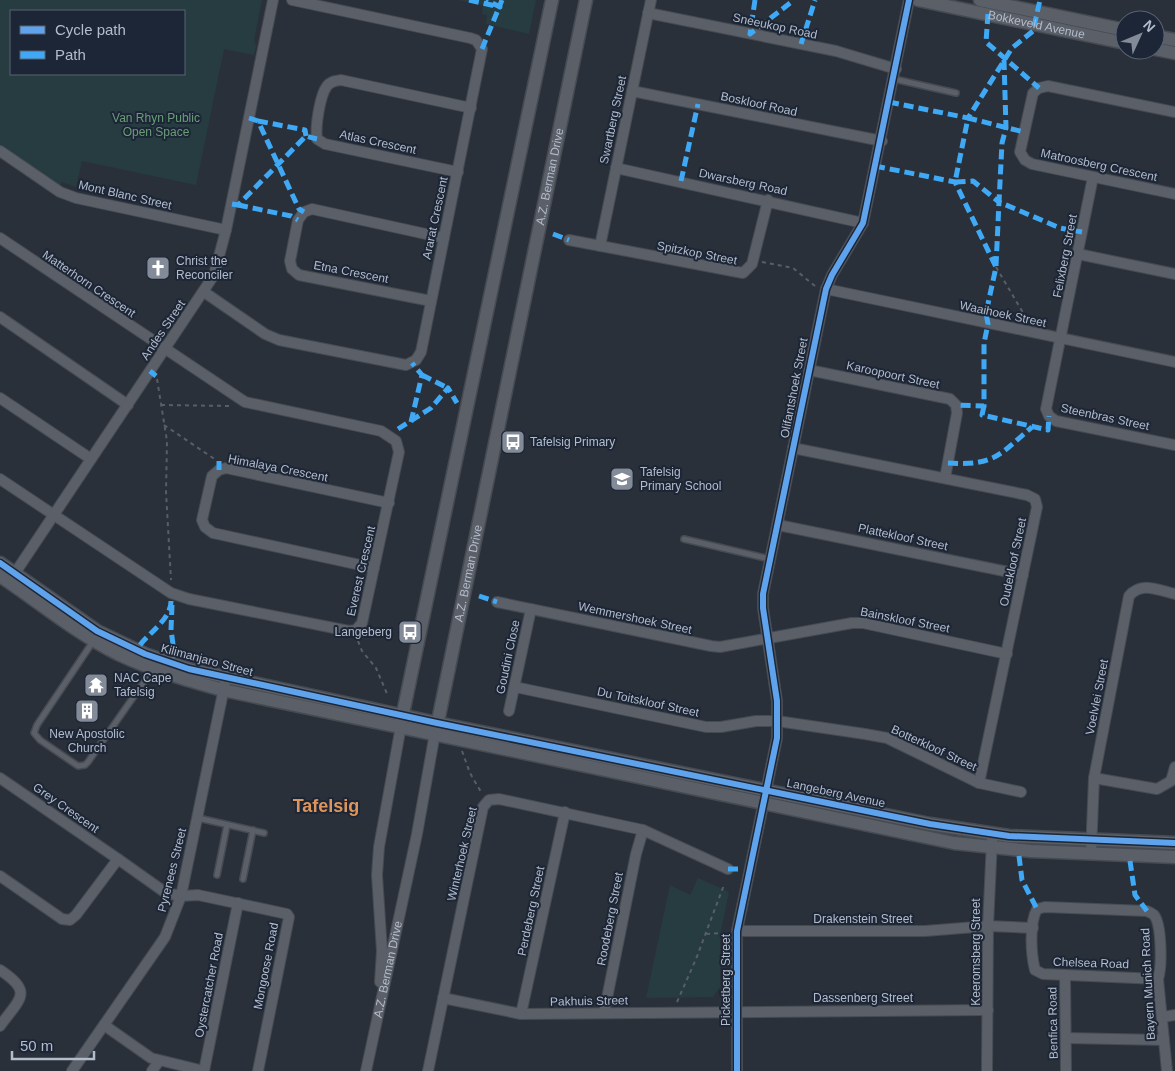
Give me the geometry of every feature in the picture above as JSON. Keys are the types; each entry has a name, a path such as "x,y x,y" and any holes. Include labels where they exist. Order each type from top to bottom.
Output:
{"street":[{"name":"Andes Street","path":"8,577 54,514 204,292 218,264 273,0"},
{"name":"Ararat Crescent","path":"204,292 266,334 279,340 406,365 412,363 419,356 482,49 476,40 292,0"},
{"name":"A.Z. Berman Drive","path":"379,1015 382,951 377,875 379,847 402,721 552,0"},
{"name":"A.Z. Berman Drive","path":"379,1015 419,825 436,728 586,0"},
{"name":"Swartberg Street","path":"600,246 651,0"},
{"name":"Olifantshoek Street","path":"766,796 777,738 777,701 763,608 763,594 809,370 822,289 863,222 882,141 909,0"},
{"name":"Bokkeveld Avenue","path":"918,0 1115,41"},
{"name":"Bokkeveld Avenue","path":"980,0 1115,28"},
{"name":"Sneeukop Road","path":"648,13 836,51 895,74"},
{"name":"Atlas Crescent","path":"458,172 325,144 317,139 315,128 325,88 331,82 341,80 471,108"},
{"name":"Matroosberg Crescent","path":"1175,112 1048,86 1039,88 1033,93 1020,152 1025,160 1032,164 1175,194"},
{"name":"Boskloof Road","path":"632,90 882,141"},
{"name":"Mont Blanc Street","path":"0,150 60,192 68,195 226,230"},
{"name":"Dwarsberg Road","path":"616,168 863,222"},
{"name":"Felixberg Street","path":"1061,339 1093,177"},
{"name":"Spitzkop Street","path":"568,240 737,274 743,273 751,267 768,200"},
{"name":"Etna Crescent","path":"431,301 295,272 290,261 298,220 304,212 312,209 444,238"},
{"name":"Matterhorn Crescent","path":"0,238 165,350"},
{"path":"1078,254 1175,274"},
{"name":"Waaihoek Street","path":"822,289 1175,362"},
{"path":"0,317 128,405"},
{"name":"Steenbras Street","path":"1061,339 1046,409 1049,416 1056,421 1175,445"},
{"name":"Everest Crescent","path":"0,479 171,593 189,599 349,631 356,630 362,623 389,502 399,452 396,441 389,435 245,402 165,350"},
{"name":"Karoopoort Street","path":"809,370 950,399 956,404 957,413 945,478"},
{"path":"0,398 91,460"},
{"name":"Oudekloof Street","path":"793,448 1027,495 1034,500 1037,507 1024,575 979,783"},
{"name":"Himalaya Crescent","path":"374,568 213,534 205,528 202,520 212,476 218,470 226,468 389,502"},
{"name":"Plattekloof Street","path":"778,524 1024,575"},
{"name":"Kilimanjaro Street","path":"0,563 8,577 94,640 154,669 436,728"},
{"name":"Kilimanjaro Street","path":"8,577 120,643 224,684"},
{"name":"Voelvlei Street","path":"1091,847 1094,778 1129,596 1135,589 1143,587 1175,594"},
{"name":"Wemmershoek Street","path":"496,602 711,646 720,647 768,638"},
{"name":"Goudini Close","path":"509,711 532,609"},
{"name":"Bainskloof Street","path":"768,638 852,623 863,623 1007,654"},
{"name":"Pyrenees Street","path":"72,1071 165,936 181,896 224,684"},
{"name":"Du Toitskloof Street","path":"515,687 706,727 721,727 756,721 777,722"},
{"name":"Botterkloof Street","path":"777,722 810,724 888,738 979,783 1021,792"},
{"name":"Langeberg Avenue","path":"436,728 766,796 994,834 1175,857"},
{"path":"1094,778 1157,789 1171,781 1175,768"},
{"name":"Grey Crescent","path":"0,778 166,893 181,896"},
{"name":"Langeberg Avenue","path":"766,796 936,840 990,848 1175,844"},
{"name":"Picketberg Street","path":"737,1071 737,931 766,796"},
{"name":"Winterhoek Street","path":"428,1071 483,807 489,800 499,799 643,830 728,868"},
{"name":"Perdeberg Street","path":"521,1014 564,812"},
{"name":"Roodeberg Street","path":"604,1013 636,854 643,830"},
{"name":"Keeromsberg Street","path":"987,1071 990,848 994,834"},
{"path":"0,876 62,919 70,920 76,915 118,859"},
{"name":"Mongoose Road","path":"181,896 198,895 289,916 258,1071"},
{"name":"Oystercatcher Road","path":"204,1071 238,903"},
{"name":"Bayern Munich Road","path":"1033,928 1033,917 1037,909 1045,907 1148,911 1154,914 1157,922 1162,968 1158,979 1163,1016 1166,1071"},
{"name":"Drakenstein Street","path":"737,931 925,931 988,926 1033,928"},
{"name":"Chelsea Road","path":"1033,928 1033,962 1035,970 1043,974 1158,979"},
{"path":"0,970 16,981 22,992 20,998 0,1026"},
{"name":"Benfica Road","path":"1065,975 1066,1071"},
{"name":"Pakhuis Street","path":"443,998 521,1014 737,1011"},
{"name":"Dassenberg Street","path":"737,1011 988,1010"},
{"path":"366,1071 379,1015"},
{"path":"1163,1016 1175,1015"},
{"path":"104,1025 159,1061 204,1071"},
{"path":"1066,1038 1164,1040"},
{"path":"152,1071 159,1061"}],"lane":[{"path":"895,74 956,93"},
{"path":"684,539 771,559"},
{"path":"94,640 37,725 34,734 78,766 85,766 154,669"},
{"path":"197,818 264,833"},
{"path":"217,874 227,825"},
{"path":"243,878 253,830"}],"path":[{"path":"751,267 763,262 793,268 822,289"},
{"path":"996,268 1022,311 1023,331"},
{"path":"156,376 167,441 167,547 171,583"},
{"path":"161,405 232,406 245,402"},
{"path":"164,425 219,461"},
{"path":"356,637 362,651 376,668 388,696"},
{"path":"462,749 470,773 485,796"},
{"path":"677,1002 724,885"},
{"path":"705,934 724,933"}],"green space":[{"name":"Van Rhyn Public Open Space","path":"0,0 262,0 254,40 256,46 254,55 224,49 196,185 82,161 76,187 62,182 60,185 0,145"},
{"path":"458,0 536,0 529,34 486,24 487,15 482,14 483,5"},
{"path":"698,878 729,892 720,936 720,987 713,997 646,998 670,885 690,895"}],"marked path":[{"path":"469,0 500,7 486,0"},
{"path":"482,49 502,0"},
{"path":"755,0 750,34 794,0"},
{"path":"801,44 815,0"},
{"path":"889,102 968,118 1012,48 1033,31 1040,0"},
{"path":"988,14 986,42 1039,88"},
{"path":"1004,60 1006,128 1002,143 999,202 1060,228 1082,232"},
{"path":"681,181 698,104"},
{"path":"249,118 258,121 299,209 304,212"},
{"path":"996,266 999,202 973,181 955,182 968,118 1024,132"},
{"path":"258,121 305,130 306,136"},
{"path":"232,204 238,205 306,136 317,139"},
{"path":"875,166 955,182 996,267 986,313 988,324 984,343 984,406 956,405"},
{"path":"238,205 291,216 298,220"},
{"path":"553,234 569,240"},
{"path":"411,422 422,375 412,363"},
{"path":"150,371 156,376"},
{"path":"422,375 448,388"},
{"path":"398,429 431,408 448,388 457,403"},
{"path":"984,406 982,415 1048,430 1049,416"},
{"path":"948,463 976,463 995,457 1032,427"},
{"path":"219,461 219,470"},
{"path":"479,596 497,602"},
{"path":"140,645 164,619 168,613 171,600"},
{"path":"172,605 171,630 175,658"},
{"path":"1019,856 1022,880 1037,909"},
{"path":"1130,861 1135,895 1147,911"},
{"path":"728,869 738,869"}],"cycle path":[{"path":"737,1071 737,931 777,738 777,701 763,608 763,594 826,289 832,275 863,223 909,0"},
{"path":"0,563 97,631 145,654 189,669 437,723 930,824 1009,836 1175,843"}],"place":[{"name":"Christ the Reconciler","path":"158,268"},
{"name":"Tafelsig Primary","path":"513,442"},
{"name":"Tafelsig Primary School","path":"622,479"},
{"name":"Langeberg","path":"410,632"},
{"name":"NAC Cape Tafelsig","path":"96,685"},
{"name":"New Apostolic Church","path":"87,711"}],"district":[{"name":"Tafelsig","path":"326,806"}]}
